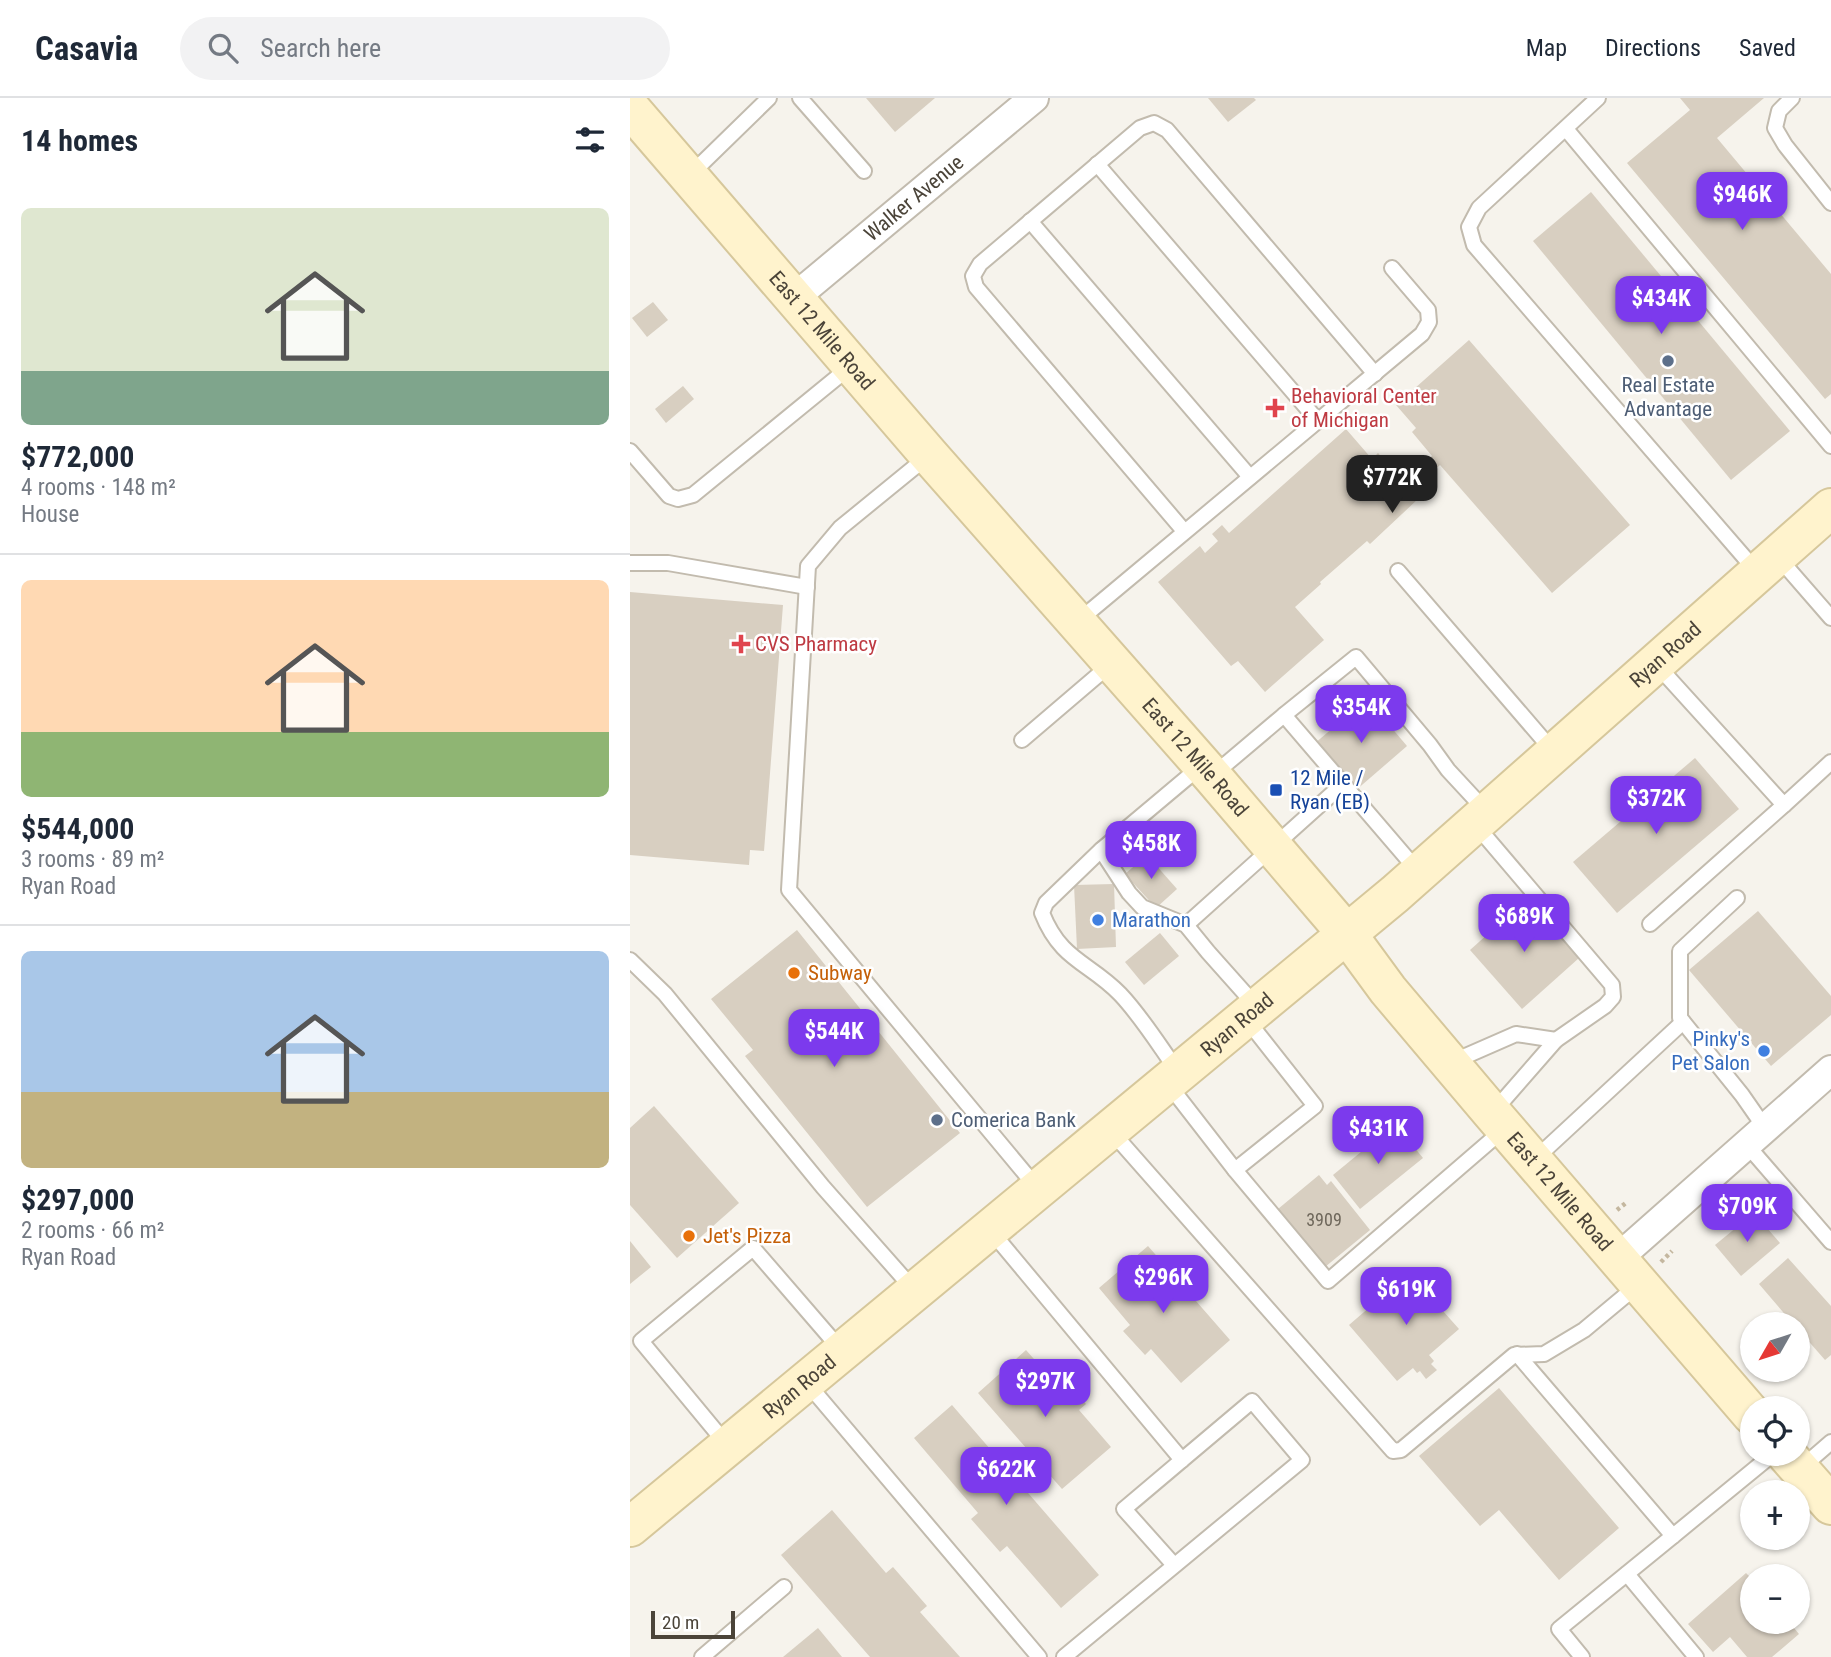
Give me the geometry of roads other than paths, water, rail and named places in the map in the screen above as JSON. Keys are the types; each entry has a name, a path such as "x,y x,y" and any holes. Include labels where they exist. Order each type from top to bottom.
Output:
{"main road":[{"name":"East 12 Mile Road","path":"630,110 1207,771 1347,934 1388,990 1740,1401"},
{"name":"Ryan Road","path":"632,1522 729,1446 1347,934 1831,508"},
{"path":"1794,1466 1831,1505"}],"street":[{"name":"Walker Avenue","path":"794,298 1034,98"},
{"path":"1628,1272 1756,1136 1831,1070"}],"lane":[{"path":"689,176 769,98"},
{"path":"800,98 864,172"},
{"path":"1598,98 1479,208 1469,227 1474,245 1767,564 1831,618"},
{"path":"1792,98 1779,111 1775,128 1785,145 1831,203"},
{"path":"1184,531 976,287 973,276 980,264 1140,128 1154,123 1167,130 1375,374"},
{"path":"1566,129 1831,446"},
{"path":"1097,164 1318,421"},
{"path":"1030,221 1250,477"},
{"path":"1076,622 1422,334 1429,322 1427,310 1392,268"},
{"path":"630,451 669,496 678,499 693,495 852,366"},
{"path":"929,455 840,527 808,565 789,890 1039,1190"},
{"path":"630,563 668,563 807,587"},
{"path":"1398,571 1554,752"},
{"path":"1356,657 1430,745 1480,817 1612,985 1613,997 1605,1006 1556,1040 1499,1121 1328,1281 1236,1170 1121,995 1065,952 1047,926 1042,913 1046,903 1101,850 1207,771 1284,715 1356,657"},
{"path":"1655,663 1784,805"},
{"path":"1022,740 1112,664"},
{"path":"1284,715 1419,872"},
{"path":"1650,924 1831,762"},
{"path":"1186,925 1343,783"},
{"path":"1101,850 1129,893 1142,907 1186,925 1315,1106 1236,1170"},
{"path":"1737,898 1680,951 1680,1018 1742,1095 1756,1136 1831,1242"},
{"path":"630,960 665,994 823,1187 915,1292"},
{"path":"1533,1161 1683,1022"},
{"path":"1450,1063 1516,1034 1556,1040"},
{"path":"1110,1130 1393,1451 1401,1450 1514,1354 1544,1354 1584,1330 1628,1272"},
{"path":"990,1230 1182,1460"},
{"path":"729,1446 641,1341 753,1248 842,1352"},
{"path":"1517,1354 1673,1536"},
{"path":"806,1382 1039,1657"},
{"path":"1064,1657 1174,1566 1302,1460 1252,1401 1124,1508 1174,1566"},
{"path":"1810,1450 1831,1442"},
{"path":"1582,1657 1559,1629 1673,1536 1777,1466"},
{"path":"1627,1574 1696,1657"},
{"path":"702,1657 784,1587"}],"place":[{"name":"Real Estate Advantage","path":"1668,361"},
{"name":"Behavioral Center of Michigan","path":"1275,408"},
{"name":"CVS Pharmacy","path":"741,644"},
{"name":"12 Mile / Ryan (EB)","path":"1276,790"},
{"name":"Marathon","path":"1098,920"},
{"name":"Subway","path":"794,973"},
{"name":"Pinky's Pet Salon","path":"1764,1051"},
{"name":"Comerica Bank","path":"937,1120"},
{"name":"Jet's Pizza","path":"689,1236"}]}
